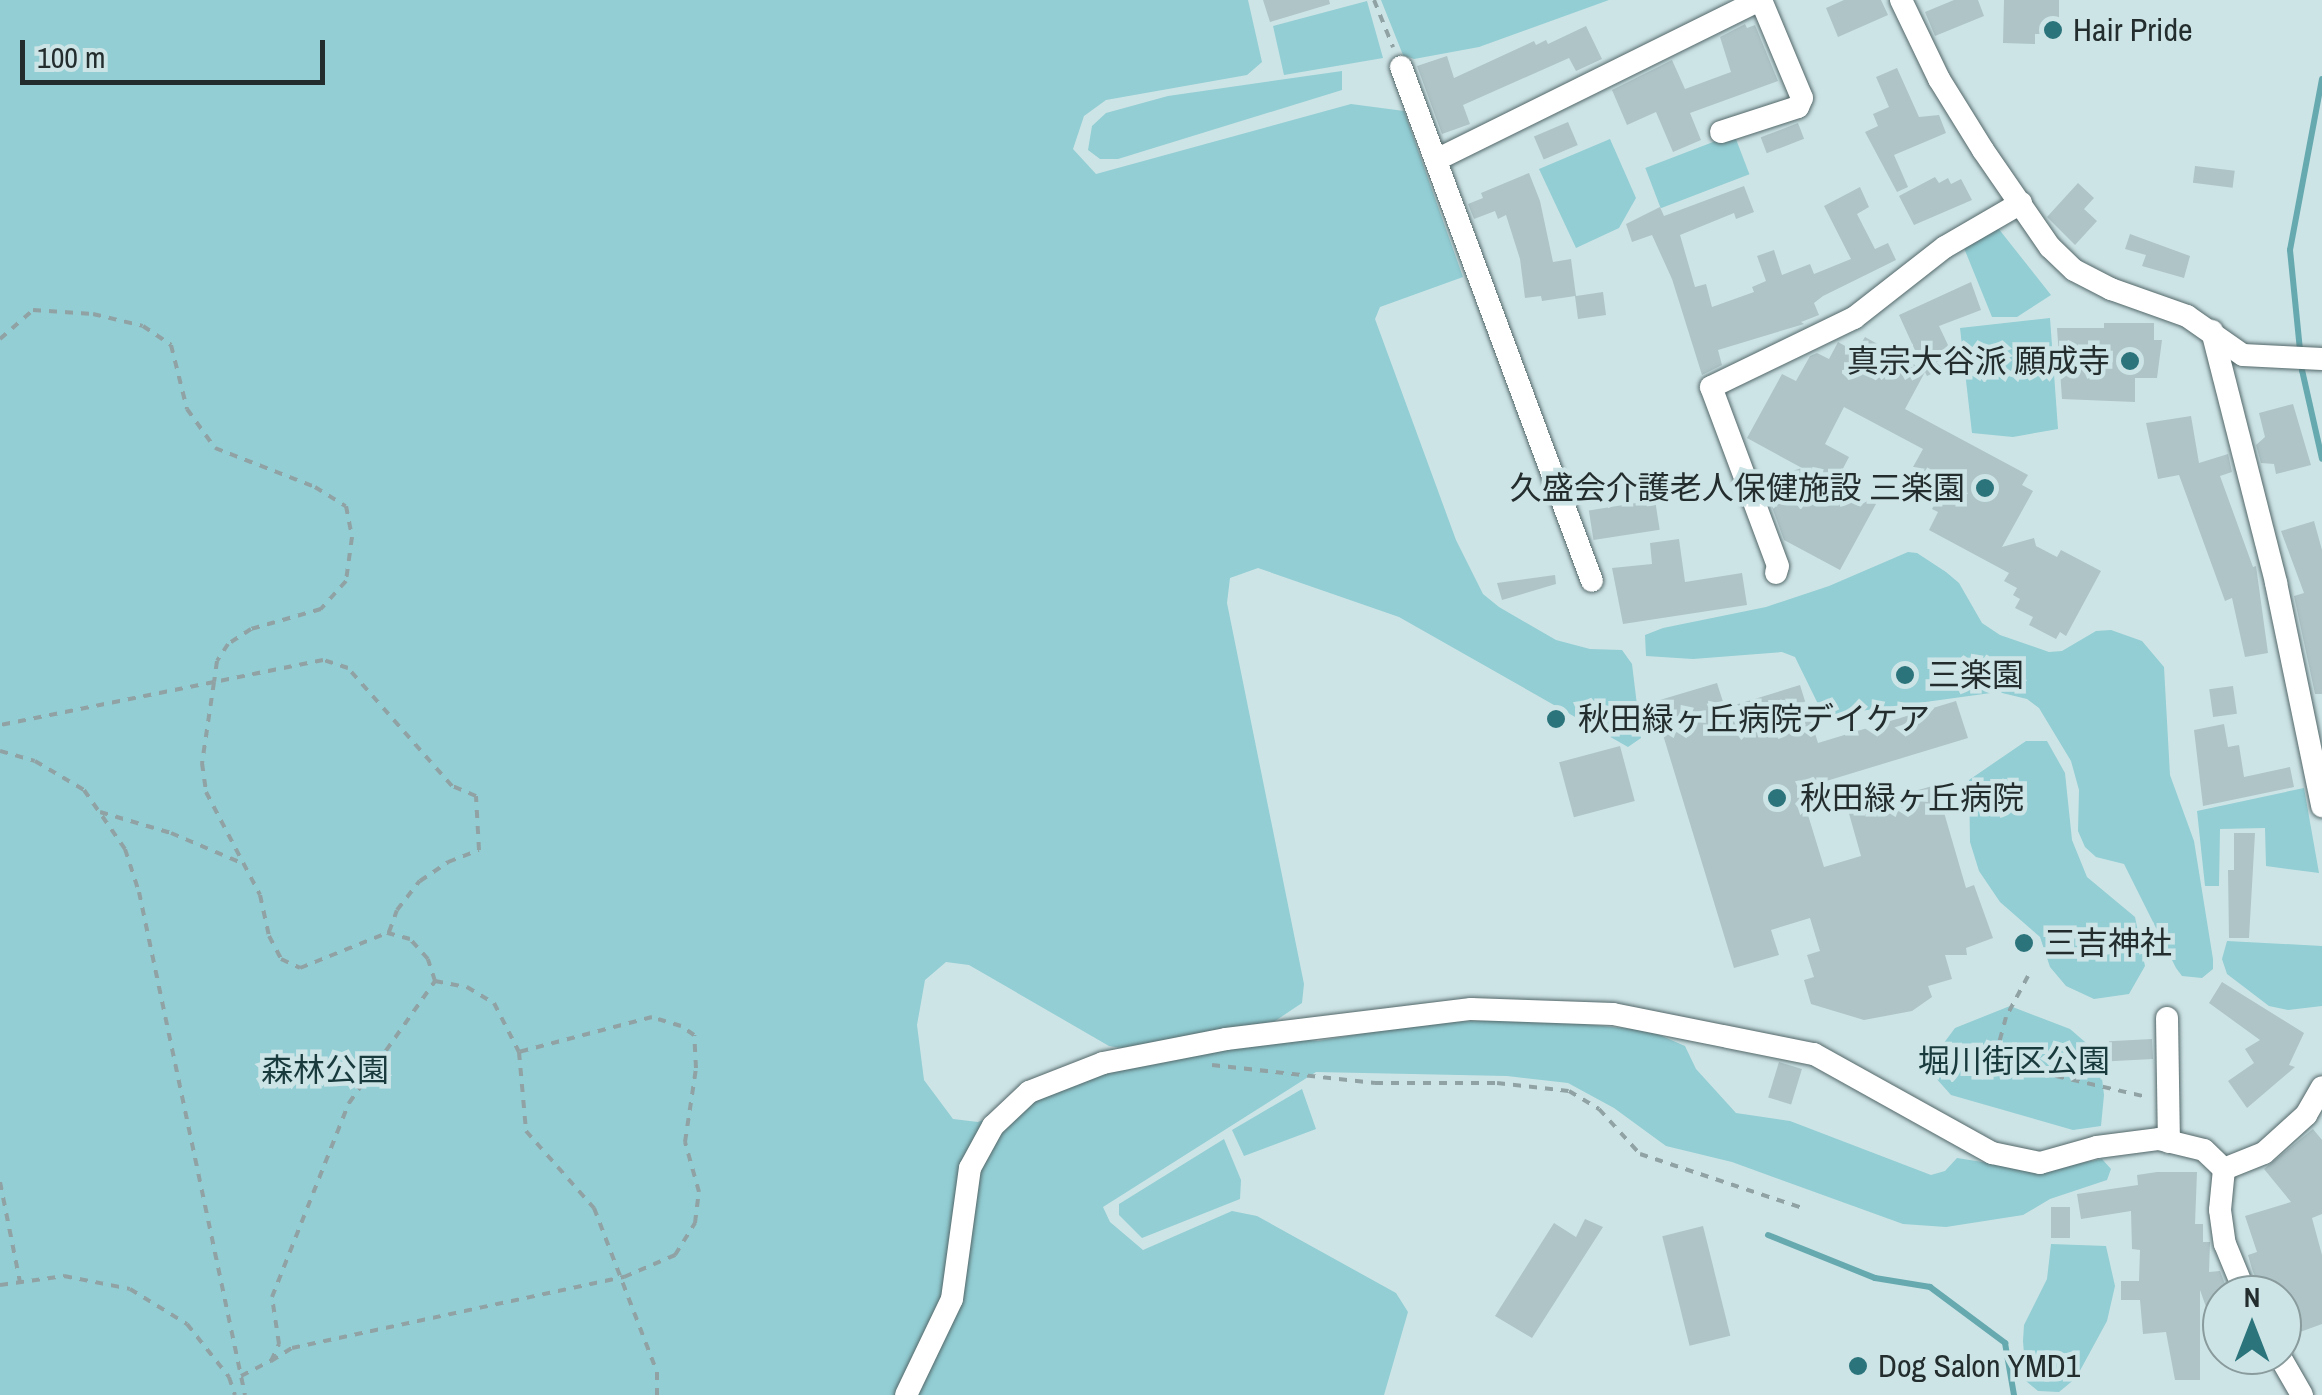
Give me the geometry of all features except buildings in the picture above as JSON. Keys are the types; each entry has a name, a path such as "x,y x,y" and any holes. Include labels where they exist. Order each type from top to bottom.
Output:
{"street":[{"path":"1438,159 1761,0 1802,98 1798,107 1721,132"},
{"path":"1901,0 1940,79 2050,247 2074,270 2212,330 2243,354 2318,358"},
{"path":"1401,67 1592,581"},
{"path":"1776,573 1778,566 1711,387 1854,318 1946,247 2021,203"},
{"path":"2212,330 2276,583 2322,806"},
{"path":"906,1395 952,1299 970,1168 993,1126 1029,1092 1118,1060 1226,1039 1399,1015 1471,1010 1613,1014 1814,1054 1992,1153 2040,1163 2097,1147 2169,1142 2204,1150 2224,1169"},
{"path":"2166,1018 2171,1098 2169,1142"},
{"path":"2224,1169 2264,1153 2306,1115 2322,1088"},
{"path":"2224,1169 2220,1210 2225,1244 2238,1275"}],"path":[{"path":"1374,0 1401,67"},
{"path":"0,340 34,310 94,314 142,326 171,345 187,409 215,448 315,486 346,506 352,537 346,581 321,609 251,629 228,644 218,661 202,763 206,792 260,895 269,936 281,959 300,968 388,933 410,939 428,959 435,981"},
{"path":"0,725 323,660 348,668 452,786 476,796 479,850 448,862 420,881 397,910 388,933"},
{"path":"0,751 34,761 84,790 124,849 140,892 245,1395"},
{"path":"100,812 170,833 244,864"},
{"path":"2028,976 2004,1023 1996,1050 2010,1060 2056,1076 2138,1096 2171,1098"},
{"path":"435,981 467,987 494,1003 519,1052 526,1131 594,1208 624,1277 657,1372 656,1395"},
{"path":"271,1361 278,1344 272,1297 348,1103 435,981"},
{"path":"241,1376 292,1348 624,1277 675,1255 695,1223 700,1192 684,1142 696,1068 694,1036 681,1026 652,1016 519,1052"},
{"path":"1207,1065 1375,1082 1498,1083 1569,1091 1599,1108 1640,1154 1805,1210"},
{"path":"0,1182 20,1282"},
{"path":"0,1285 64,1276 130,1289 187,1324 229,1377 235,1395"}],"green space":[{"name":"森林公園","path":"0,0 1248,0 1262,62 1247,75 1106,100 1084,116 1073,149 1096,174 1351,104 1404,111 1463,277 1380,307 1375,319 1456,540 1483,594 1499,607 1556,640 1590,649 1622,650 1632,664 1641,738 1628,747 1399,617 1258,568 1230,578 1227,603 1304,984 1302,1003 1275,1021 1121,1048 1109,1046 969,965 946,962 925,980 917,1025 924,1080 953,1119 978,1122 1102,1075 1185,1052 1278,1037 1318,1041 1430,1022 1545,1020 1650,1031 1685,1046 1696,1069 1736,1113 1790,1121 1931,1175 1945,1171 1957,1158 2038,1171 2102,1159 2111,1169 2107,1180 2050,1199 2023,1215 1946,1227 1903,1224 1732,1162 1666,1146 1614,1108 1568,1083 1507,1076 1316,1072 1103,1207 1110,1222 1143,1250 1232,1211 1257,1216 1396,1293 1408,1312 1384,1395 0,1395"},
{"path":"1381,0 1609,0 1479,47 1414,59 1403,55"},
{"path":"1367,1 1383,58 1284,75 1273,26"},
{"path":"1342,71 1342,90 1118,159 1100,159 1088,150 1092,126 1106,113 1168,96"},
{"path":"1734,134 1749,174 1661,208 1645,168"},
{"path":"1610,139 1636,198 1619,228 1576,248 1539,169"},
{"path":"1998,228 2051,295 2017,317 1992,317 1964,248"},
{"path":"2050,318 2058,429 2013,437 1972,433 1960,328"},
{"path":"1908,552 1917,553 1959,583 1982,623 2000,635 2049,652 2062,651 2096,631 2111,630 2142,641 2164,667 2170,775 2194,841 2213,959 2213,969 2202,978 2182,976 2176,968 2124,864 2096,857 2085,847 2078,831 2079,790 2071,761 2039,708 2027,699 1998,692 1831,715 1818,704 1795,657 1782,652 1693,659 1646,656 1645,635 1766,607 1829,586"},
{"path":"2026,741 2047,741 2065,773 2072,840 2087,877 2135,917 2145,966 2129,994 2094,999 2066,986 2050,967 2040,937 2000,902 1979,871 1970,842 1969,780"},
{"path":"2304,788 2319,873 2266,866 2265,828 2220,829 2219,886 2205,886 2197,811"},
{"path":"2227,941 2322,946 2322,1006 2288,1010 2269,1006 2227,974 2222,959"},
{"name":"堀川街区公園","path":"2010,1006 2070,1029 2099,1054 2104,1095 2101,1126 2073,1130 1951,1095 1926,1067 1955,1028"},
{"path":"1302,1089 1316,1129 1244,1156 1232,1130"},
{"path":"1224,1139 1241,1180 1240,1199 1142,1238 1119,1215 1119,1204"},
{"path":"2051,1244 2106,1246 2115,1286 2107,1321 2076,1378 2059,1392 2038,1391 2026,1381 2023,1341 2024,1325 2047,1279"}],"waterway":[{"path":"2322,79 2290,250 2302,370 2322,459"},
{"path":"1768,1235 1875,1278 1930,1287 2005,1343 2014,1395"}],"place":[{"name":"Hair Pride","path":"2053,30"},
{"name":"真宗大谷派 願成寺","path":"2130,361"},
{"name":"久盛会介護老人保健施設 三楽園","path":"1985,488"},
{"name":"三楽園","path":"1905,675"},
{"name":"秋田緑ヶ丘病院デイケア","path":"1556,719"},
{"name":"秋田緑ヶ丘病院","path":"1777,798"},
{"name":"三吉神社","path":"2024,943"},
{"name":"Dog Salon YMD1","path":"1858,1366"}]}
